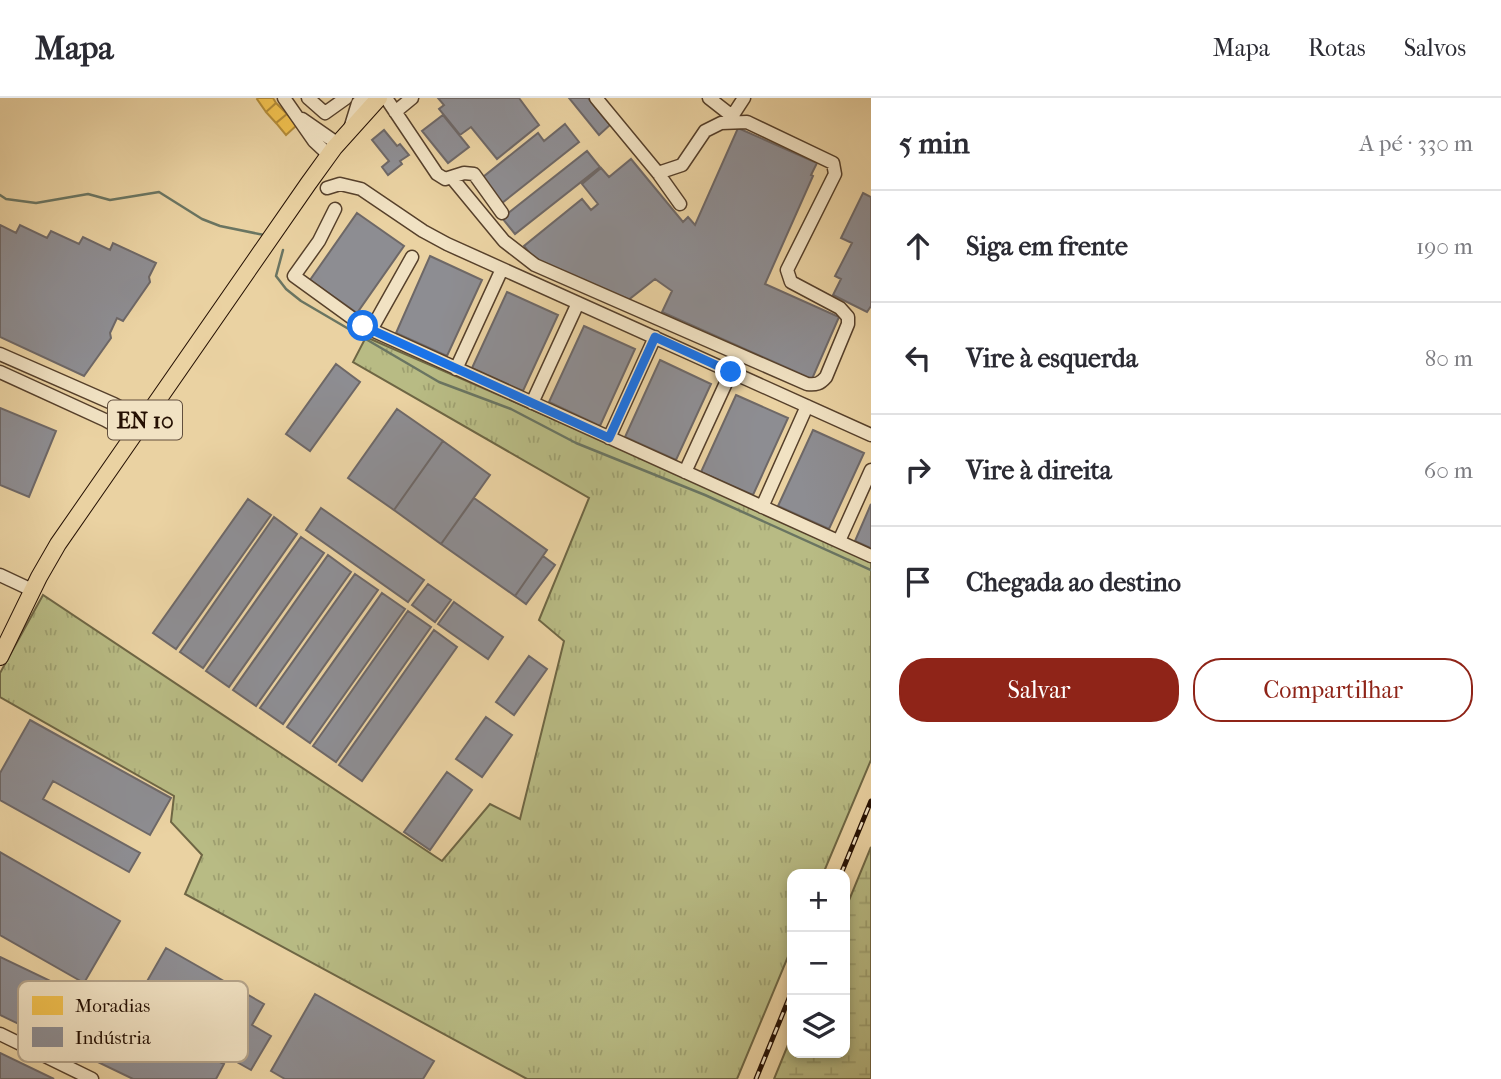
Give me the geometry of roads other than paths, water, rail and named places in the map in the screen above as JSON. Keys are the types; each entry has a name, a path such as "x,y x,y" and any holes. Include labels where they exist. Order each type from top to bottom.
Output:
{"main road":[{"name":"EN 10","path":"4,641 58,544 333,150 379,98"}],"street":[{"path":"308,98 326,113 346,98"},
{"path":"349,130 358,103 364,98"},
{"path":"386,98 437,174 444,179 464,173 474,174 502,213"},
{"path":"395,112 412,98"},
{"path":"596,98 680,204"},
{"path":"452,178 504,241 535,265 722,348 814,385 826,377 848,324 848,317 840,308 791,282 787,270 835,174 835,168 833,163 747,122 731,119 709,98"},
{"path":"658,173 682,165 705,131 731,119 744,98"},
{"path":"288,104 333,150"},
{"path":"327,188 349,184 433,237 871,435"},
{"path":"335,209 319,241 294,276 371,330 871,556"},
{"path":"371,330 412,257"},
{"path":"456,369 502,268"},
{"path":"532,403 578,303"},
{"path":"609,438 655,337"},
{"path":"0,354 114,404 145,421"},
{"path":"0,372 134,436"},
{"path":"685,472 731,372"},
{"path":"762,507 807,407"},
{"path":"839,541 871,470"},
{"path":"0,575 32,590"},
{"path":"0,1034 18,1043"},
{"path":"57,1062 92,1079"}],"waterway":[{"path":"0,195 6,199 36,203 88,194 110,200 159,192 202,219 220,226 264,235"},
{"path":"283,250 276,276 286,289 301,301 439,382 511,409 576,443 705,495 871,570"}],"railway":[{"path":"843,869 871,801"},
{"path":"756,1079 790,995"}]}
